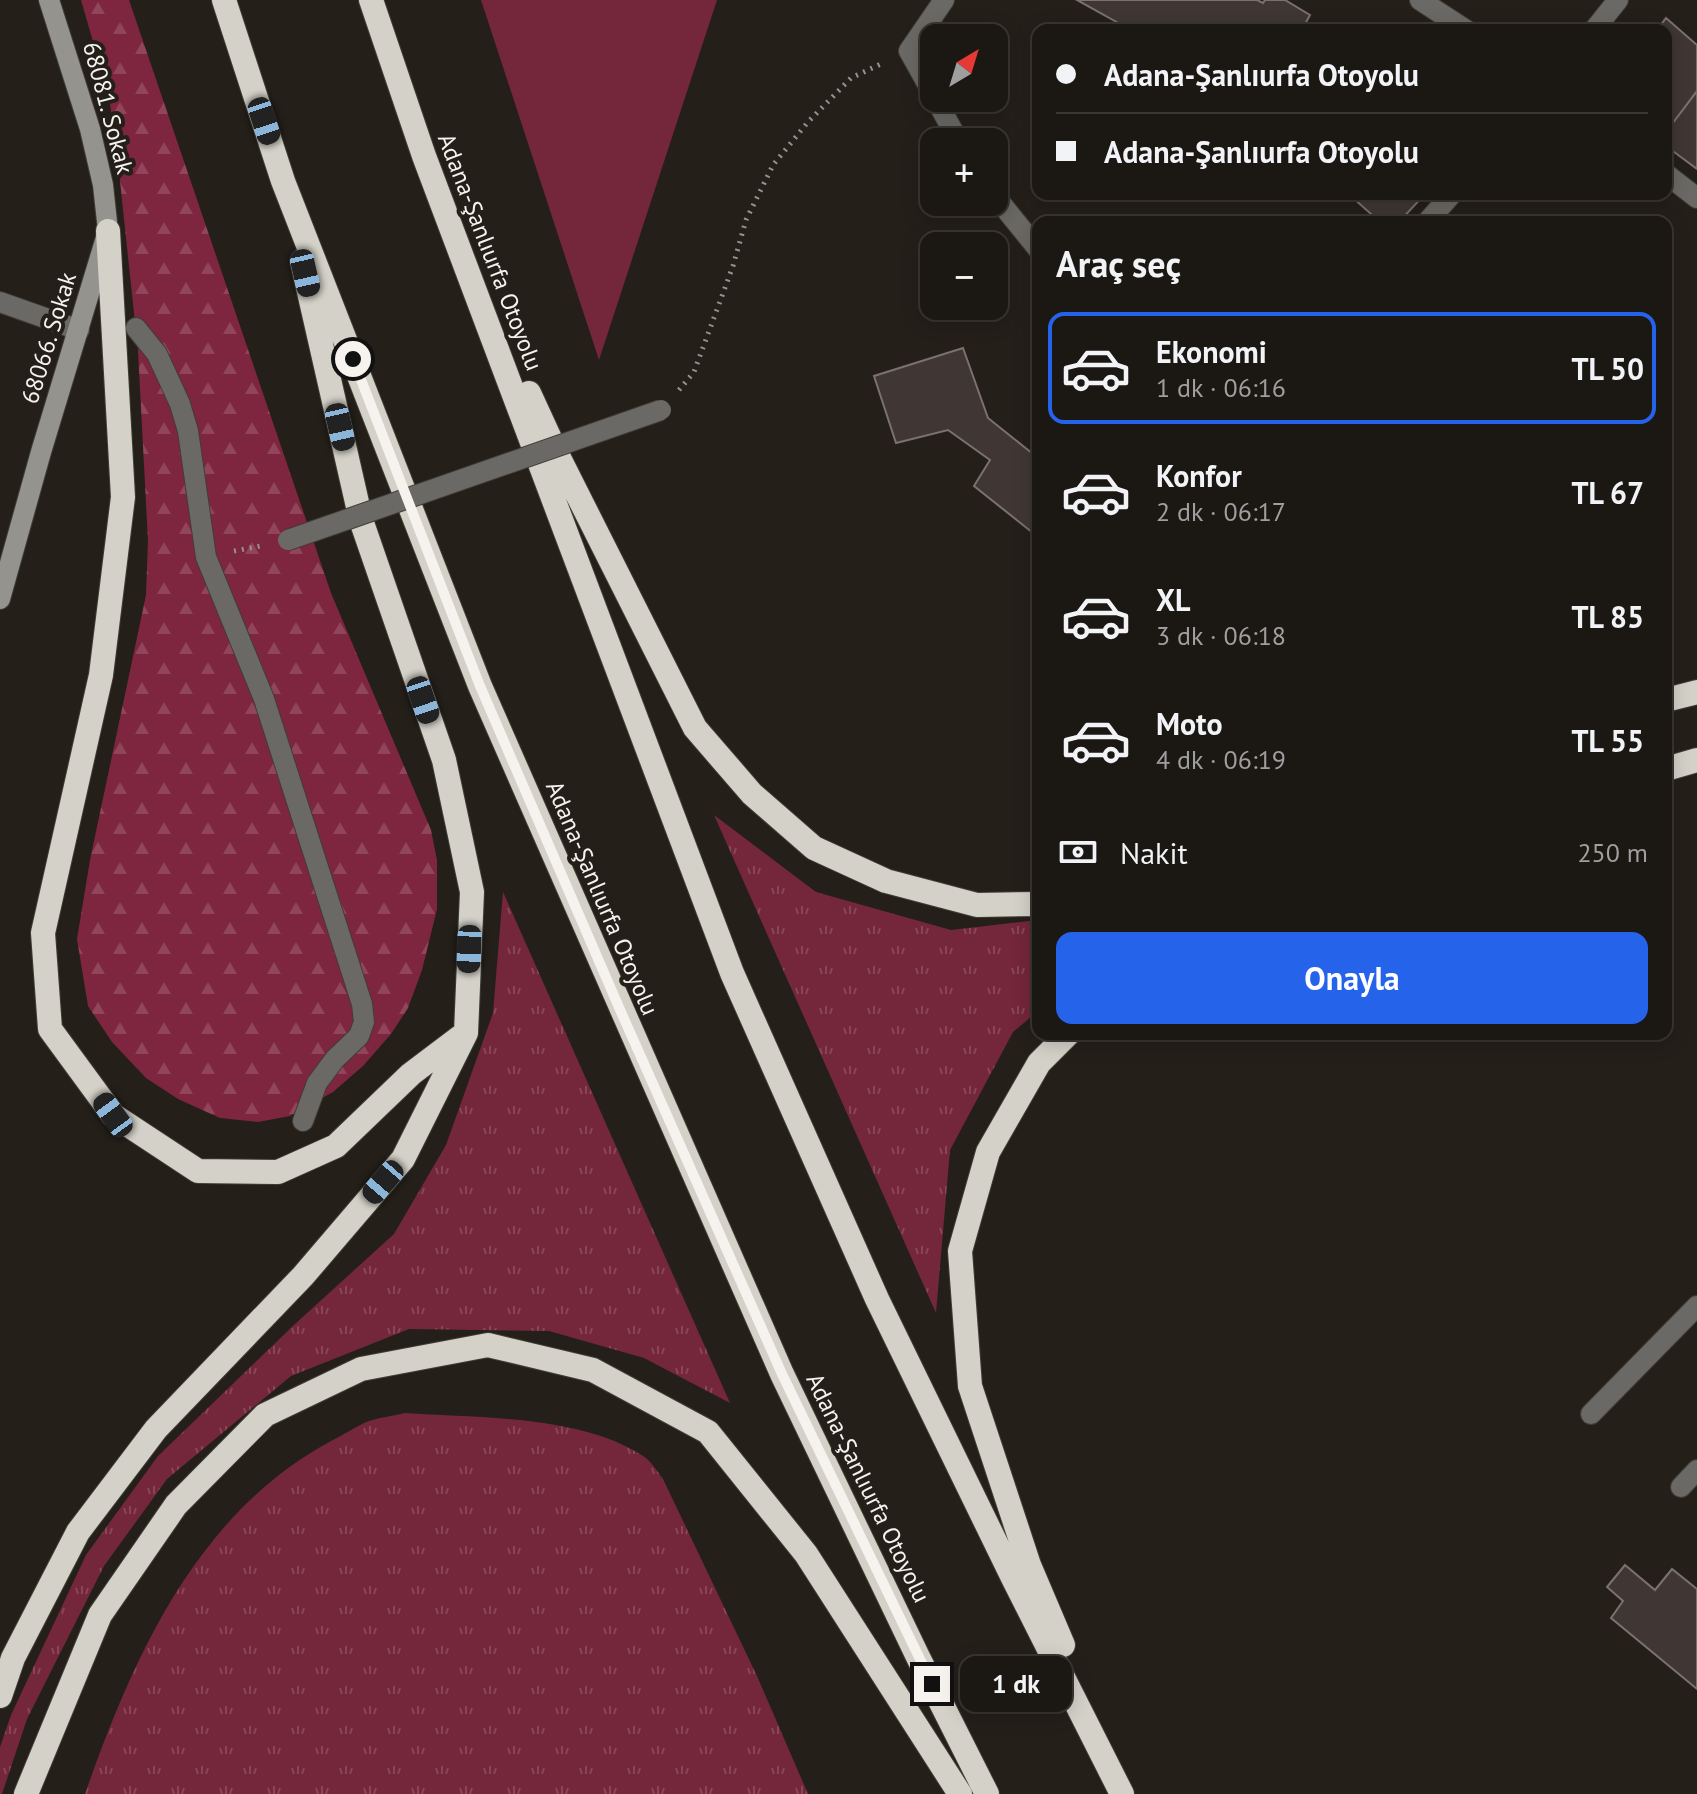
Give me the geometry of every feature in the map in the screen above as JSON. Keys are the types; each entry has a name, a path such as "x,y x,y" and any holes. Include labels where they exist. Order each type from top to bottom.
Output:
{"highway":[{"name":"Adana-Şanlıurfa Otoyolu","path":"224,0 283,181 480,686 782,1374 987,1794"},
{"name":"Adana-Şanlıurfa Otoyolu","path":"371,0 424,156 732,973 877,1299 1013,1578 1124,1794"},
{"path":"424,156 558,456 695,728 752,794 814,848 886,881 977,905 1032,904"},
{"path":"0,1696 13,1658 78,1532 156,1429 303,1276 403,1159 466,1033 472,892 444,760 361,520 283,181"},
{"path":"108,231 123,497 101,675 43,933 50,1029 113,1115 198,1171 278,1172 336,1146 411,1074 466,1033"},
{"path":"1672,698 1697,692"},
{"path":"1672,767 1697,760"},
{"path":"1062,1040 1039,1063 988,1152 960,1251 970,1386 1029,1565 1124,1794"},
{"path":"26,1794 100,1615 176,1505 265,1415 361,1369 488,1345 593,1370 708,1432 806,1554 960,1794"}],"main road":[{"name":"68081. Sokak","path":"49,0 90,129 103,185 108,231"},
{"name":"68066. Sokak","path":"0,599 4,574 108,231"}],"street":[{"path":"920,71 909,51 944,0"},
{"path":"1420,0 1457,24"},
{"path":"1599,24 1618,0"},
{"path":"1672,179 1697,198"},
{"path":"1432,216 1447,200"},
{"path":"1008,212 1032,242"},
{"path":"0,302 79,330"},
{"path":"136,328 157,354 180,404 188,431 206,557 264,699 362,1004 364,1022 359,1036 335,1059 317,1083 303,1121"},
{"path":"288,540 661,410"},
{"path":"1591,1414 1697,1306"},
{"path":"1681,1487 1697,1470"}],"path":[{"path":"661,410 694,372 733,266 746,220 773,165 808,122 851,78 909,51"},
{"path":"206,557 288,540"}],"green space":[{"path":"81,0 129,0 331,593 431,830 437,860 437,909 422,970 408,1008 391,1034 363,1066 333,1092 290,1116 258,1122 220,1118 178,1099 146,1078 112,1042 88,1006 77,939 90,860 146,595 148,541 138,351 117,153 109,97"},
{"path":"481,0 717,0 599,360"},
{"path":"714,815 816,892 951,930 1032,921 1032,1016 1013,1032 950,1150 936,1313"},
{"path":"503,892 730,1403 644,1358 549,1331 409,1329 291,1376 167,1479 104,1566 27,1719 0,1794 0,1747 11,1715 86,1555 158,1456 394,1234 446,1145 493,1013"},
{"path":"405,1413 496,1418 559,1426 618,1443 649,1461 663,1479 757,1676 808,1794 85,1794 125,1691 149,1641 176,1593 207,1548 243,1507 284,1471 364,1423"}],"building":[{"path":"1077,0 1257,0 1263,3 1265,0 1285,0 1310,15 1305,24 1120,24"},
{"path":"1666,18 1697,45 1697,91 1672,124 1672,24 1662,24"},
{"path":"1697,91 1697,169 1672,150 1672,124"},
{"path":"1355,200 1419,200 1405,216 1373,216"},
{"path":"963,348 988,418 1032,453 1032,532 974,486 990,460 948,430 896,443 874,376"},
{"path":"1625,1565 1655,1590 1672,1569 1697,1589 1697,1689 1611,1618 1623,1601 1607,1587"}],"route":[{"path":"353,359 480,686 621,1012 782,1374 932,1684"}]}
